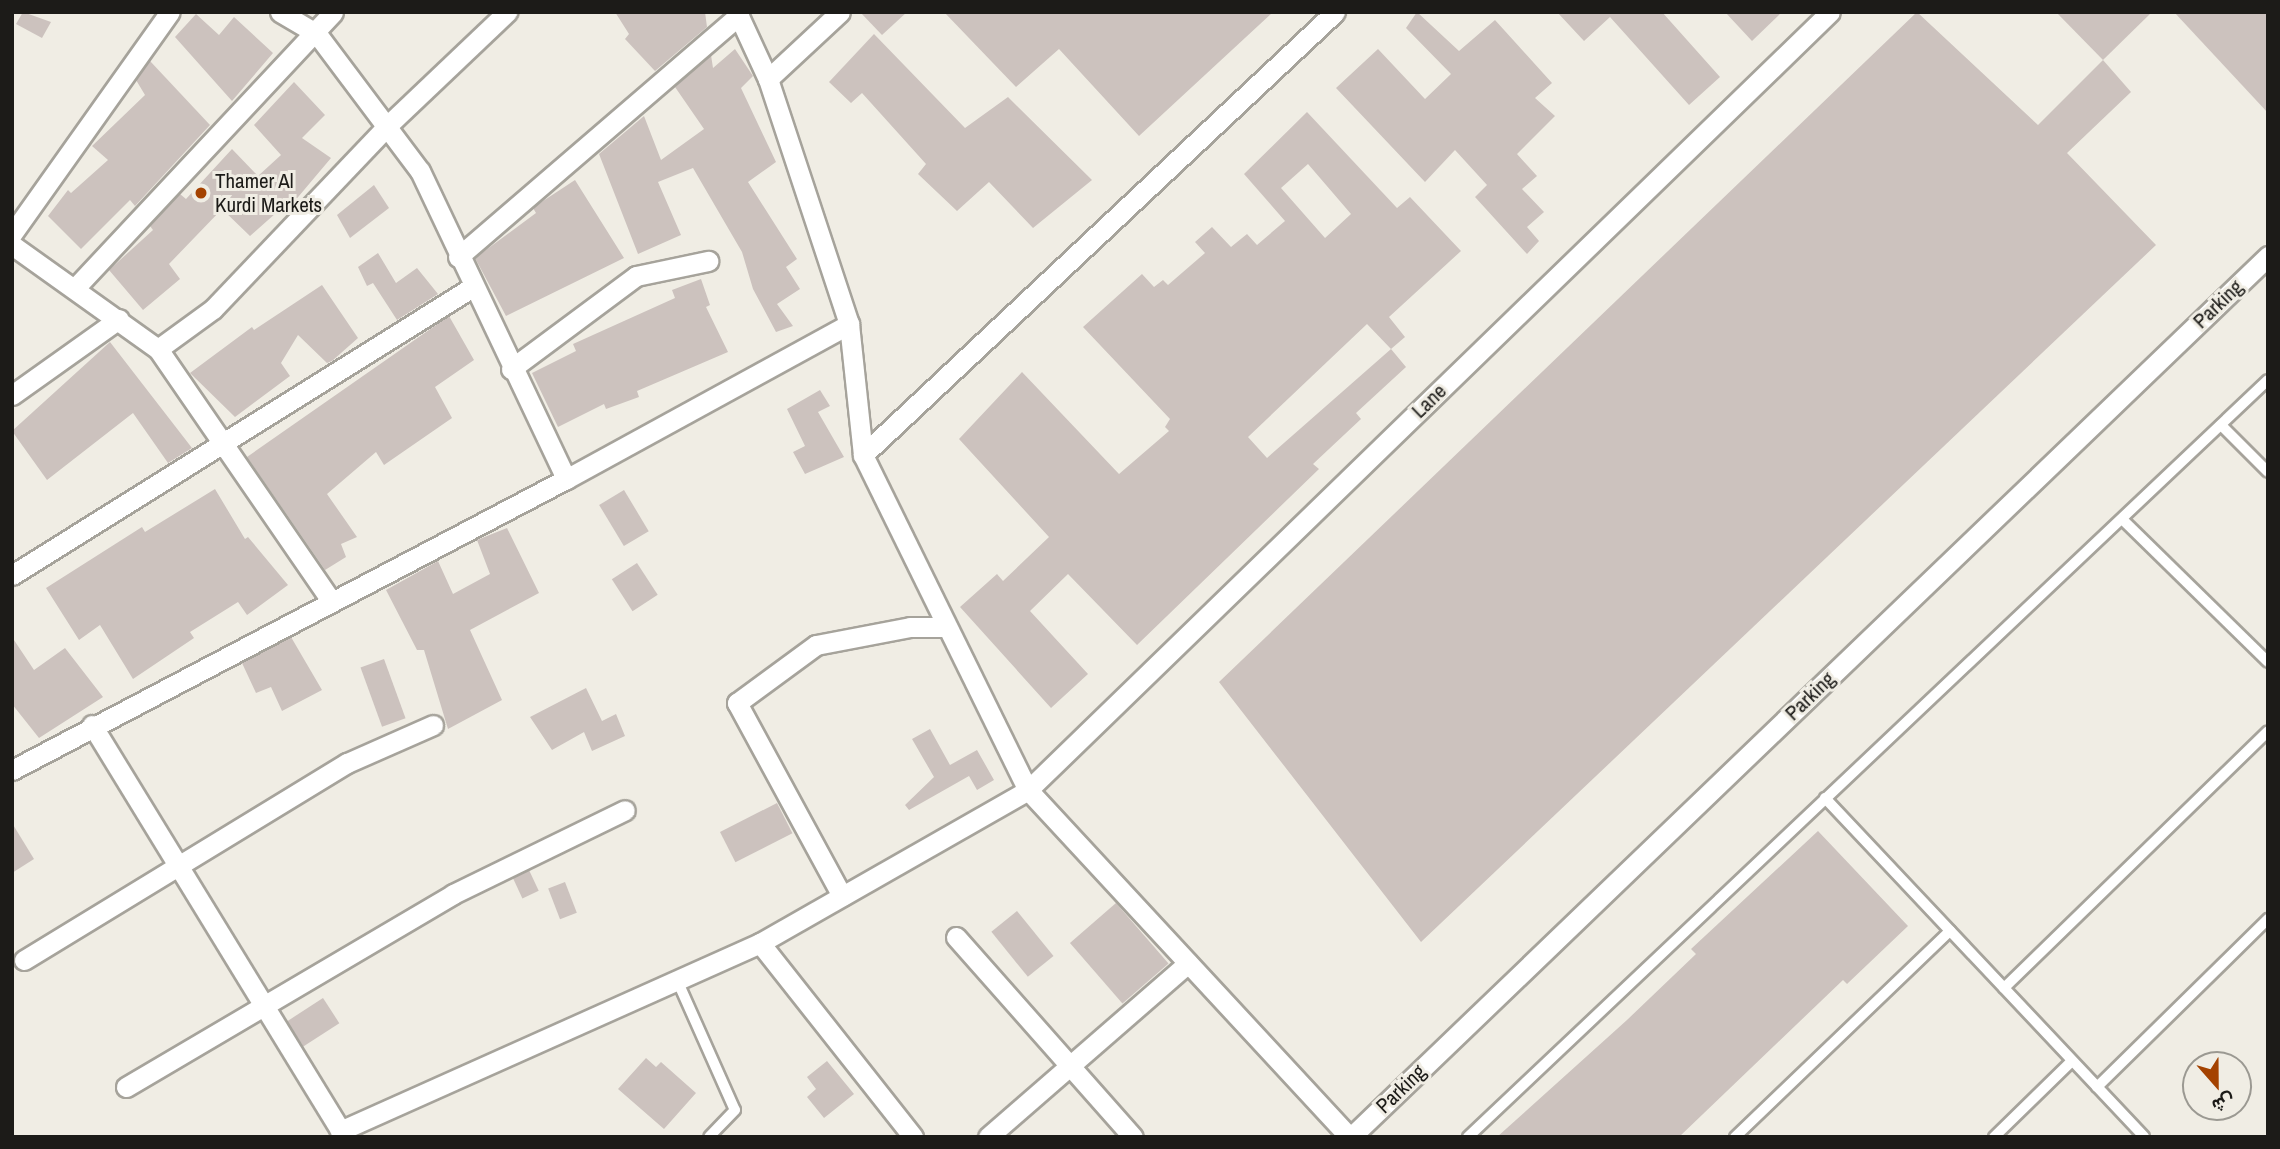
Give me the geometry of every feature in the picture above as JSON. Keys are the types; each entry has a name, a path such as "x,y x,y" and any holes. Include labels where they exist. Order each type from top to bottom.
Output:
{"street":[{"path":"12,234 170,12"},
{"path":"280,12 317,34 420,171 471,288 566,479"},
{"path":"76,286 317,34 333,12"},
{"path":"158,349 213,309 387,126 507,12"},
{"path":"768,79 840,12"},
{"path":"863,455 1335,12"},
{"name":"Lane","path":"342,1134 760,943 1028,790 1830,12"},
{"path":"458,257 738,14 768,79 849,324 863,455 1028,790 1350,1137"},
{"path":"12,245 76,286 158,349 331,601"},
{"name":"Parking","path":"1350,1137 2268,256"},
{"path":"512,369 636,276 708,261"},
{"path":"12,575 471,288"},
{"path":"12,395 119,319"},
{"path":"12,770 92,725 566,479 849,324"},
{"path":"842,897 737,703 816,645 910,627 947,627"},
{"path":"92,725 342,1134"},
{"path":"24,960 347,763 433,726"},
{"path":"126,1087 262,1004 453,894 625,810"},
{"path":"956,937 1068,1067 1133,1137"},
{"path":"760,943 912,1137"},
{"path":"988,1137 1188,963"}],"lane":[{"path":"1468,1137 2268,380"},
{"path":"2221,425 2268,472"},
{"path":"2122,519 2268,662"},
{"path":"2004,988 2268,731"},
{"path":"1825,798 2144,1137"},
{"path":"2097,1087 2268,919"},
{"path":"1735,1137 1950,931"},
{"path":"677,980 735,1110 709,1137"},
{"path":"1994,1137 2072,1061"}],"building":[{"path":"23,12 51,22 42,38 16,24"},
{"path":"615,12 705,12 707,27 655,71 625,39 629,34"},
{"path":"860,12 907,12 882,35"},
{"path":"944,12 1273,12 1139,136 1059,49 1016,87"},
{"path":"1417,12 1459,51 1495,20 1552,83 1535,98 1555,116 1517,154 1537,176 1522,189 1544,212 1527,227 1539,241 1527,254 1475,197 1487,185 1455,150 1425,182 1336,88 1378,49 1425,99 1451,74 1406,28"},
{"path":"1557,12 1662,12 1720,77 1689,105 1610,17 1584,41"},
{"path":"1725,12 1782,12 1752,41"},
{"path":"1917,12 2038,125 2103,60 2131,92 2067,153 2156,245 1421,942 1219,682"},
{"path":"2056,12 2152,12 2103,60"},
{"path":"2174,12 2268,12 2268,113"},
{"path":"196,14 219,35 234,17 273,53 232,101 175,37"},
{"path":"874,34 965,128 1008,97 1092,180 1033,228 989,182 957,211 918,174 926,164 862,93 851,103 829,82"},
{"path":"735,49 753,76 741,88 776,162 748,182 797,259 786,267 800,289 777,304 793,326 776,332 753,289 742,252 693,168 658,182 681,235 638,254 599,154 644,116 661,160 704,129 675,87 711,55 713,68"},
{"path":"150,61 210,125 135,206 130,200 81,249 48,216 68,190 71,193 108,160 92,146 145,95 136,80"},
{"path":"294,82 325,115 302,138 331,158 288,209 285,205 250,236 222,209 169,264 180,279 143,310 109,270 153,230 150,226 180,194 186,199 232,149 258,176 281,155 254,125"},
{"path":"1307,112 1397,208 1410,197 1461,251 1389,317 1405,337 1391,349 1406,367 1356,413 1361,419 1313,464 1319,469 1137,645 1068,574 1030,611 1088,674 1051,708 960,607 997,574 1003,581 1049,537 959,439 1022,372 1119,474 1169,431 1165,427 1170,419 1083,327 1142,274 1154,287 1163,280 1168,285 1205,253 1195,242 1212,227 1231,247 1247,234 1257,245 1285,221 1244,174","holes":["1308,164 1351,214 1325,238 1281,188","1367,324 1391,349 1267,458 1248,437"]},
{"path":"575,180 624,258 506,316 475,258 536,213 533,208"},
{"path":"374,185 389,208 350,238 337,215"},
{"path":"378,253 396,283 417,268 438,294 397,320 373,283 367,286 358,267"},
{"path":"701,279 710,305 706,307 728,352 637,391 639,397 606,409 604,404 558,427 532,373 576,351 573,344 675,298 672,290"},
{"path":"322,285 358,338 332,361 327,363 298,335 281,363 290,376 235,417 190,373 252,327 254,330"},
{"path":"449,316 474,360 435,387 452,418 384,465 376,452 327,494 357,537 341,544 346,557 325,570 247,457"},
{"path":"110,342 192,448 168,463 133,413 47,480 12,431"},
{"path":"820,390 830,406 818,412 844,457 805,474 793,452 805,446 787,409"},
{"path":"215,489 245,539 248,537 288,585 247,615 238,602 190,632 194,638 133,679 100,625 79,640 46,588 142,527 145,532"},
{"path":"624,490 649,531 624,546 599,505"},
{"path":"507,528 539,593 470,630 502,700 448,729 424,650 417,650 386,590 438,561 453,594 490,574 477,540"},
{"path":"637,563 658,595 633,611 612,579"},
{"path":"12,637 34,670 65,648 103,697 39,738 12,704"},
{"path":"291,637 322,690 282,711 271,687 256,693 242,663"},
{"path":"384,659 406,718 382,727 361,668"},
{"path":"586,688 602,721 616,714 625,736 592,751 584,732 552,750 530,717"},
{"path":"930,729 950,765 977,750 994,780 977,790 969,776 909,810 905,805 934,777 912,739"},
{"path":"777,803 792,833 735,862 720,832"},
{"path":"12,823 34,859 12,873"},
{"path":"1818,831 1908,926 1847,984 1843,980 1679,1137 1497,1137 1627,1020 1696,954 1691,949"},
{"path":"529,870 539,891 522,898 513,878"},
{"path":"565,882 577,913 560,919 548,888"},
{"path":"1116,903 1168,963 1122,1003 1070,943"},
{"path":"1017,911 1054,956 1028,977 991,932"},
{"path":"323,998 339,1023 303,1047 287,1021"},
{"path":"646,1058 656,1067 661,1062 696,1093 664,1129 618,1089"},
{"path":"827,1061 854,1094 824,1118 807,1097 816,1089 807,1077"}],"place":[{"name":"Thamer Al Kurdi Markets","path":"201,193"}]}
